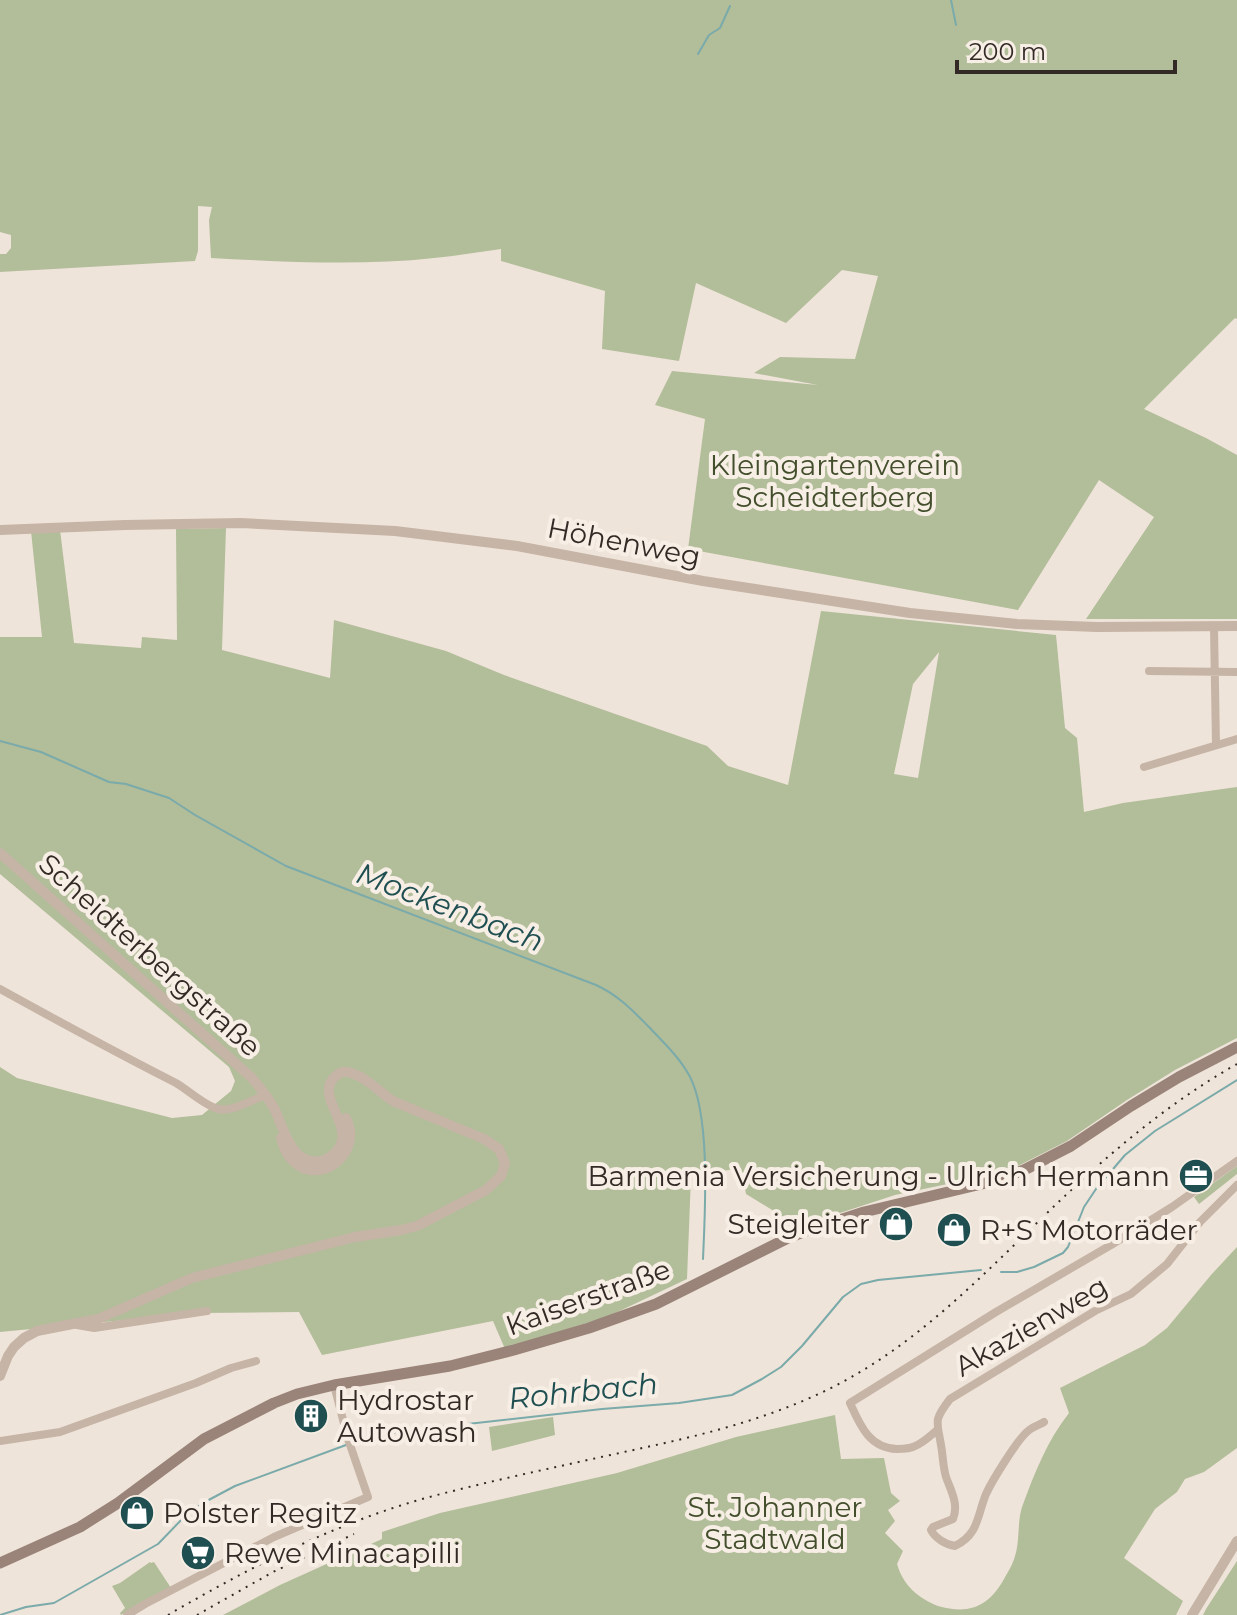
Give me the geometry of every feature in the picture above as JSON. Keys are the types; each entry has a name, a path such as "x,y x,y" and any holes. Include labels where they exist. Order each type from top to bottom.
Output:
{"main road":[{"name":"Kaiserstraße","path":"0,1563 80,1527 118,1503 204,1439 249,1414 297,1394 450,1366 589,1328 656,1304 809,1230 864,1212 990,1182 1024,1170 1071,1146 1179,1077 1237,1047"}],"street":[{"name":"Höhenweg","path":"0,530 241,523 383,530 517,546 718,583 910,613 1017,624 1237,626"},
{"path":"1214,627 1216,745"},
{"path":"1149,671 1237,672"},
{"path":"1144,767 1237,739"},
{"name":"Scheidterbergstraße","path":"0,853 252,1078 272,1105 292,1148 302,1158 315,1162 328,1158 339,1149 343,1137 341,1124 329,1098 329,1089 332,1081 343,1072 359,1076 395,1102 464,1129 494,1145 503,1156 504,1169 495,1184 486,1190 417,1226 355,1237 192,1278 98,1319 37,1331 14,1347 0,1376"},
{"path":"0,989 178,1085 208,1105 227,1109 265,1095"},
{"path":"1044,1422 1024,1434 993,1481 975,1528 955,1546 943,1541 931,1530 953,1519 956,1510 936,1431 915,1446 886,1448 874,1444 850,1403 1172,1207 1237,1161"},
{"name":"Akazienweg","path":"936,1431 940,1412 957,1394 1095,1311 1131,1294 1146,1282 1167,1264 1200,1222 1237,1185"},
{"name":"Scheidterbergstraße","path":"71,1323 94,1328 207,1311"},
{"path":"0,1441 60,1432 256,1361"},
{"path":"127,1615 274,1537 368,1497 334,1385"},
{"path":"1192,1615 1237,1541"}],"green space":[{"name":"Kleingartenverein Scheidterberg","path":"0,0 1237,0 1237,319 1144,409 1237,455 1237,619 1086,619 1154,517 1099,480 1018,610 688,549 705,419 655,405 672,371 818,385 754,373 780,357 855,359 878,276 842,270 786,323 696,283 679,361 602,349 605,291 501,261 501,249 442,257 351,263 211,258 209,220 212,207 198,206 198,251 195,261 0,272 0,254 6,254 11,248 11,235 0,232"},
{"path":"226,528 222,650 330,678 334,620 446,651 504,675 707,746 728,766 788,785 821,611 1056,635 1065,728 1077,738 1084,812 1123,803 1237,787 1237,1038 1175,1070 1067,1141 1020,1165 981,1177 895,1195 794,1228 787,1219 746,1194 741,1168 691,1176 687,1279 609,1316 505,1349 493,1321 322,1355 299,1312 198,1313 0,1332 0,1067 17,1078 172,1118 202,1115 231,1091 235,1081 229,1067 0,874 0,637 42,637 31,531 60,530 74,643 141,648 142,637 177,640 176,529","holes":["939,652 918,778 894,774 913,684"]},
{"path":"1237,1166 1237,1174 1199,1204 1194,1197"},
{"name":"St. Johanner Stadtwald","path":"1237,1247 1237,1448 1204,1472 1185,1479 1177,1492 1155,1509 1124,1558 1183,1601 1176,1615 223,1615 280,1585 382,1539 382,1532 440,1513 617,1473 736,1437 835,1415 841,1459 884,1458 891,1493 900,1501 888,1510 895,1521 885,1533 903,1551 897,1564 907,1584 918,1595 938,1606 969,1609 992,1596 1013,1562 1018,1544 1020,1513 1036,1470 1069,1413 1060,1388 1145,1345 1167,1328"},
{"path":"553,1417 555,1435 492,1451 489,1427"},
{"path":"1237,1561 1237,1615 1203,1615 1206,1609"},
{"path":"154,1562 171,1588 121,1615 125,1608 112,1586"}],"waterway":[{"path":"951,0 956,25"},
{"path":"698,54 709,35 720,28 730,6"},
{"name":"Mockenbach","path":"0,741 41,752 109,782 126,784 169,798 286,866 596,985 618,998 676,1056 696,1092 704,1138 703,1259"},
{"name":"Rohrbach","path":"1001,1272 1034,1267 1063,1253 1084,1207 1125,1155 1155,1131 1237,1080"},
{"name":"Rohrbach","path":"352,1444 396,1432 732,1395 781,1367 843,1297 861,1284 981,1270"},
{"name":"Rohrbach","path":"0,1615 54,1603 158,1544 186,1515 203,1503 235,1486 346,1445"}],"railway":[{"path":"168,1615 299,1546 401,1505 728,1427 829,1389 903,1344 1127,1141 1180,1100 1237,1064"},
{"path":"197,1615 273,1572 354,1534"}],"place":[{"name":"Barmenia Versicherung - Ulrich Hermann","path":"1196,1176"},
{"name":"Steigleiter","path":"896,1224"},
{"name":"R+S Motorräder","path":"954,1230"},
{"name":"Hydrostar Autowash","path":"311,1416"},
{"name":"Polster Regitz","path":"137,1513"},
{"name":"Rewe Minacapilli","path":"198,1553"}]}
